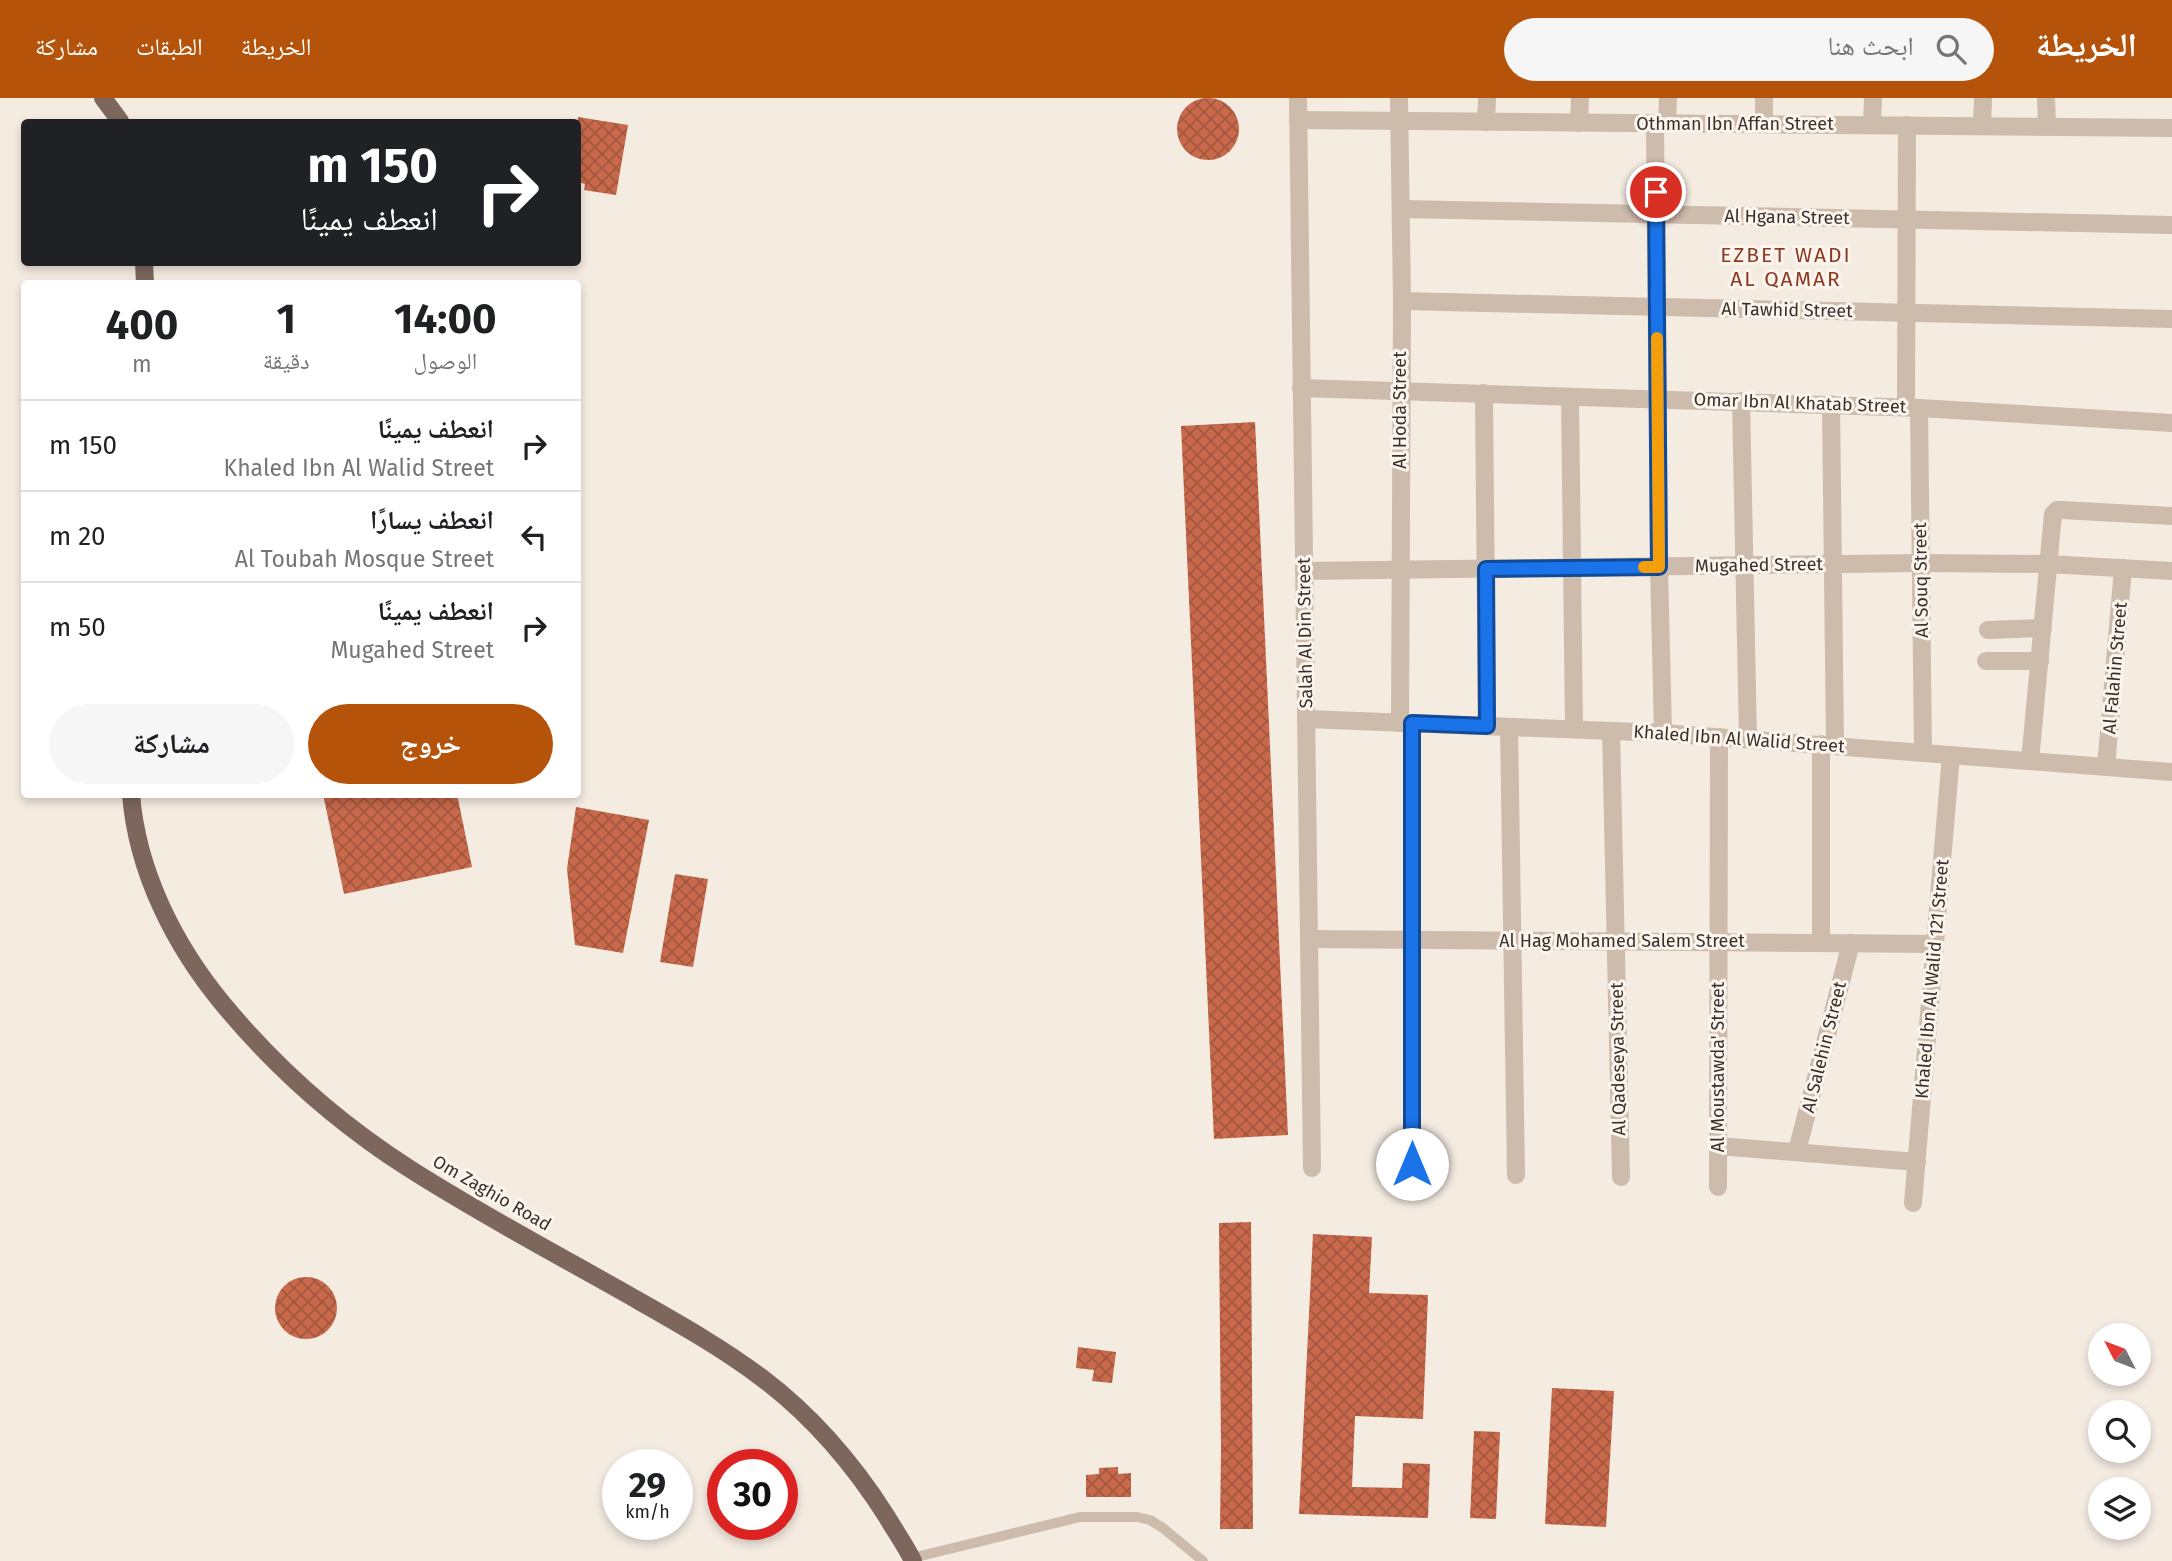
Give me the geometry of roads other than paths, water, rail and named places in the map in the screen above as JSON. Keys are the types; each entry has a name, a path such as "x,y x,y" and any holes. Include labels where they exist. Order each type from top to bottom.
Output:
{"main road":[{"path":"103,98 118,119"},
{"path":"115,98 119,119"},
{"name":"Om Zaghio Road","path":"131,798 146,867 168,923 199,975 238,1022 290,1076 347,1124 408,1168 699,1335 763,1379 821,1432 871,1492 912,1559"}],"street":[{"name":"Salah Al Din Street","path":"1298,98 1312,1168"},
{"name":"Al Hoda Street","path":"1399,98 1402,300 1400,570 1412,940 1412,1164"},
{"path":"1486,122 1487,98"},
{"path":"1579,123 1580,98"},
{"path":"1663,733 1656,214 1661,123 1668,98"},
{"path":"1764,124 1765,98"},
{"path":"1872,125 1873,98"},
{"path":"1982,126 1983,98"},
{"path":"2046,98 2047,127"},
{"name":"Othman Ibn Affan Street","path":"1298,120 2172,128"},
{"name":"Al Souq Street","path":"1907,125 1905,312 1921,563 1923,753"},
{"name":"Al Hgana Street","path":"1401,209 2172,225"},
{"name":"Al Tawhid Street","path":"1402,300 2172,319"},
{"name":"Omar Ibn Al Khatab Street","path":"1301,388 1912,407 2172,423"},
{"path":"1484,393 1487,726"},
{"path":"1570,397 1574,729"},
{"path":"1741,401 1748,739"},
{"path":"1821,943 1833,564 1831,404"},
{"path":"2030,761 2053,514 2057,510 2172,516"},
{"name":"Mugahed Street","path":"1304,570 1921,563 2048,564 2172,571"},
{"name":"Al Falahin Street","path":"2106,767 2123,568"},
{"path":"1989,630 2043,628"},
{"path":"1986,661 2040,660"},
{"name":"Khaled Ibn Al Walid Street","path":"1306,719 1663,733 2172,772"},
{"path":"1508,727 1516,1175"},
{"name":"Al Qadeseya Street","path":"1611,731 1621,1177"},
{"name":"Al Moustawda' Street","path":"1718,1187 1719,737"},
{"name":"Khaled Ibn Al Walid 121 Street","path":"1913,1203 1951,755"},
{"name":"Al Hag Mohamed Salem Street","path":"1309,939 1935,944"},
{"name":"Al Salehin Street","path":"1797,1151 1850,943"},
{"path":"1718,1146 1917,1162"}],"lane":[{"path":"912,1559 1065,1520 1137,1517 1150,1520 1203,1561"}],"district":[{"name":"EZBET WADI AL QAMAR","path":"1786,267"}]}
